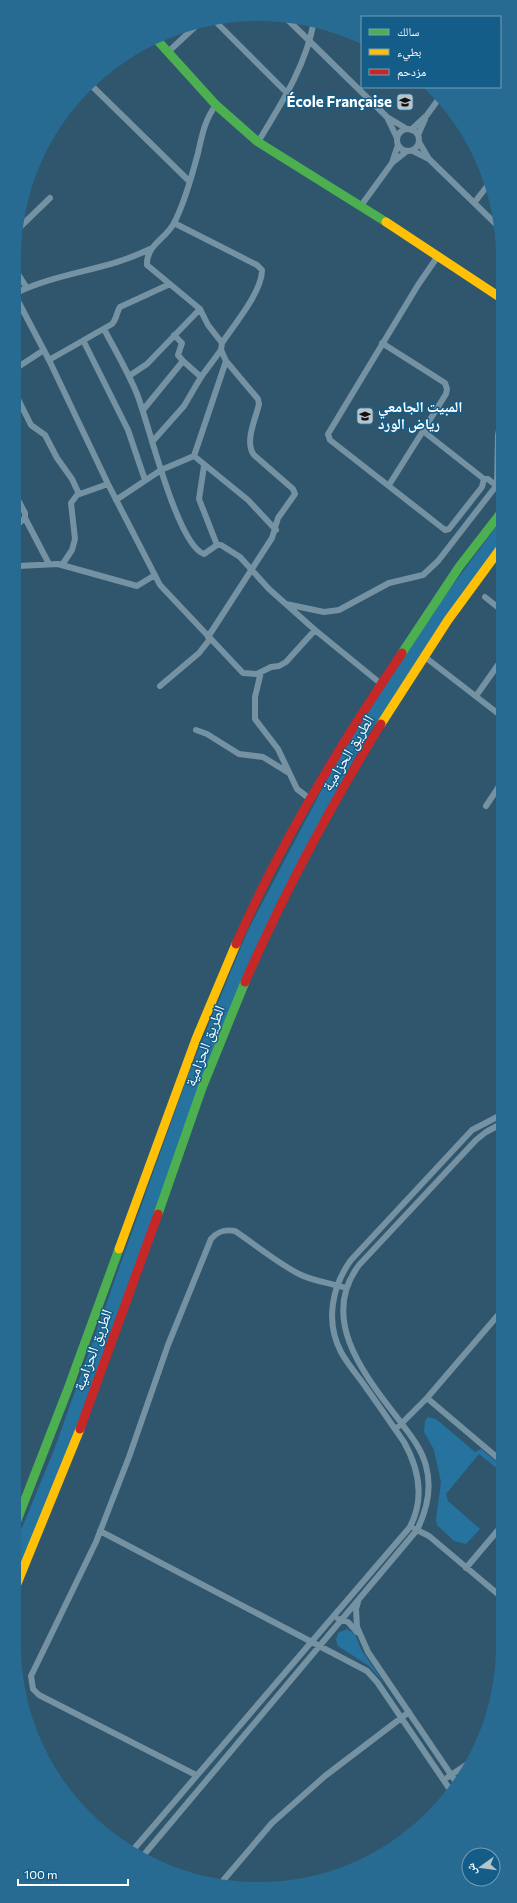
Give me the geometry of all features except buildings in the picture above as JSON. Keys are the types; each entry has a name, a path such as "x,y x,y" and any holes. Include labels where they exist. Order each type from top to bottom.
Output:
{"main road":[{"path":"159,42 216,105 258,142 391,225 496,295"},
{"name":"الطريق الحزامية","path":"21,1512 49,1446 146,1176 217,989 255,903 310,799 380,684 460,566 496,519"},
{"name":"الطريق الحزامية","path":"21,1574 88,1406 216,1054 261,946 298,873 363,752 424,657 496,554"}],"street":[{"path":"292,24 387,117 418,135"},
{"path":"219,25 287,93"},
{"path":"258,142 302,64 310,41 313,28"},
{"path":"168,52 189,32"},
{"path":"94,88 189,181"},
{"path":"437,102 427,115 418,135 419,142 429,159 493,221"},
{"path":"216,105 205,121 189,181 174,223 150,249 146,258 147,265 200,309 208,325 222,343"},
{"path":"397,138 401,132 409,129 427,115"},
{"path":"360,207 392,163 398,145 397,138 387,117"},
{"path":"392,163 410,151 419,142"},
{"path":"398,145 429,159"},
{"path":"474,203 485,189"},
{"path":"24,223 50,198"},
{"path":"152,442 184,406 201,378 221,350 222,343 249,302 261,279 262,270 257,265 174,223"},
{"path":"21,291 42,282 131,259 150,249"},
{"path":"438,256 382,343 328,434 330,440 447,530 482,487 484,479"},
{"path":"21,279 27,288"},
{"path":"49,360 84,342 104,329 116,319 117,311 120,307 170,284"},
{"path":"21,307 49,360 116,500 155,575 168,594 243,673 250,675 279,666 286,662 315,630"},
{"path":"129,376 147,364 200,309"},
{"path":"104,329 129,376 143,410 161,470 186,534 195,548 204,554 217,545 224,546 240,557 285,604 380,684"},
{"path":"174,335 182,342 178,355 201,378"},
{"path":"84,342 128,430 145,480"},
{"path":"382,343 445,384 447,389 446,394 389,485"},
{"path":"21,365 44,350"},
{"path":"160,686 198,653 209,638 276,530 278,518 294,492 252,453 250,442 259,404 258,399 226,361 221,350"},
{"path":"143,410 183,361"},
{"path":"116,500 161,470 194,456 226,361"},
{"path":"21,405 31,425 45,435 57,458 72,479 79,494"},
{"path":"423,431 484,479 488,479 496,483"},
{"path":"194,456 204,466 248,500 276,530"},
{"path":"204,466 199,499 217,545"},
{"path":"62,565 74,545 75,530 70,507 72,501 79,494 108,484"},
{"path":"285,604 324,612 339,610 389,583 423,575 438,561 496,489"},
{"path":"21,508 49,564"},
{"path":"21,521 25,518"},
{"path":"21,566 49,564 62,565 138,586 155,575"},
{"path":"485,597 496,606"},
{"path":"424,657 496,712"},
{"path":"476,696 496,669"},
{"path":"261,672 255,697 255,719 278,749 297,789 310,799"},
{"path":"196,730 207,734 239,754 263,757 289,774"},
{"path":"486,806 496,791"},
{"path":"135,1847 410,1527 418,1508 418,1477 412,1457 341,1352 332,1320 334,1298 337,1285 344,1269 351,1260 464,1138 483,1123 496,1117"},
{"path":"145,1853 418,1530 426,1508 429,1492 428,1476 423,1455 413,1438 370,1379 349,1343 342,1319 346,1288 350,1277 359,1265 476,1140 486,1132 496,1127"},
{"path":"196,1775 39,1695 33,1689 31,1676 100,1531 129,1457 168,1345 211,1239 216,1233 223,1231 235,1231 299,1274 311,1279 346,1288"},
{"path":"395,1430 427,1398 496,1318"},
{"path":"427,1398 496,1456"},
{"path":"410,1527 429,1536 496,1593"},
{"path":"100,1531 367,1671 402,1718 449,1787"},
{"path":"466,1568 496,1533"},
{"path":"359,1600 356,1618 360,1635 368,1652 454,1778"},
{"path":"330,1621 342,1620 353,1626 360,1635"},
{"path":"224,1879 272,1823 325,1776 409,1712"},
{"path":"444,1779 461,1768"}],"shaded area":[{"path":"496,527 496,548 466,589 363,742 266,927 78,1424 21,1564 21,1530 54,1450 188,1075 248,930 341,753 449,590"},
{"path":"428,1417 436,1419 475,1452 481,1449 496,1462 496,1468 479,1454 446,1494 448,1501 480,1529 466,1544 454,1541 437,1525 436,1520 441,1482 434,1450 424,1432 425,1421"},
{"path":"347,1629 355,1634 362,1651 384,1683 369,1666 338,1646 336,1640 338,1633"}],"traffic: fast":[{"path":"159,42 216,105 258,142 386,222"},
{"path":"402,653 459,567 496,519"},
{"path":"158,1214 202,1088 245,982"},
{"path":"21,1510 68,1389 119,1249"}],"traffic: slow":[{"path":"386,222 496,295"},
{"path":"381,724 448,620 496,554"},
{"path":"119,1249 196,1039 236,944"},
{"path":"21,1574 80,1429"}],"traffic: jam":[{"path":"236,944 253,906 312,795 356,723 402,653"},
{"path":"245,982 308,851 381,724"},
{"path":"80,1429 158,1214"}],"place":[{"name":"École Française","path":"405,102"},
{"name":"المبيت الجامعي رياض الورد","path":"365,416"}]}
